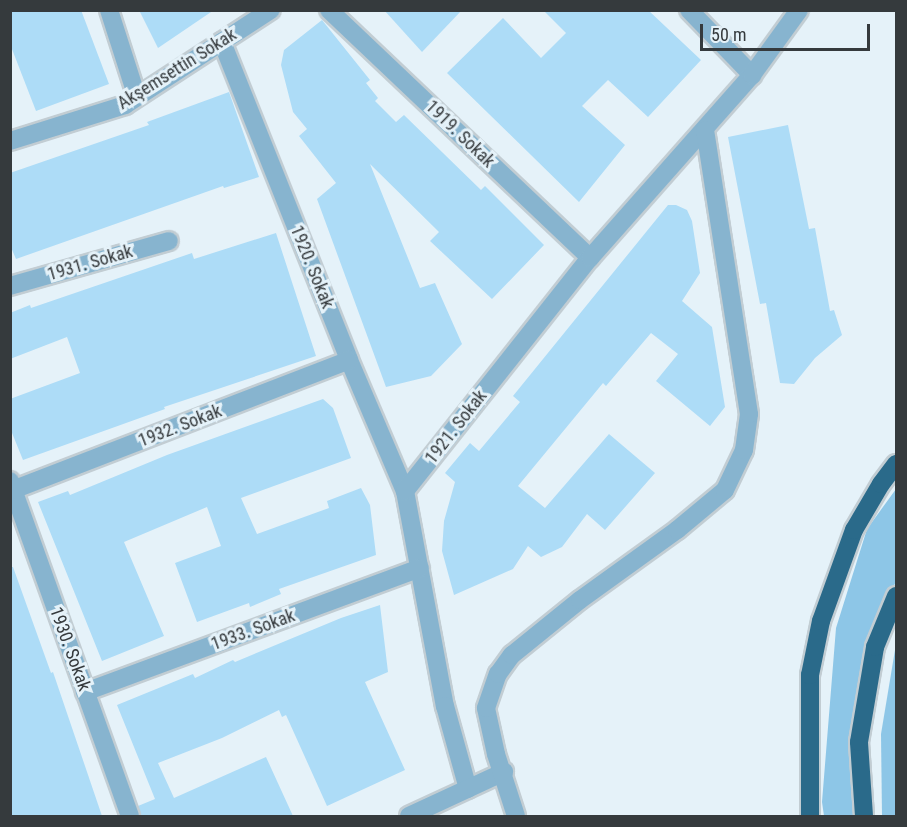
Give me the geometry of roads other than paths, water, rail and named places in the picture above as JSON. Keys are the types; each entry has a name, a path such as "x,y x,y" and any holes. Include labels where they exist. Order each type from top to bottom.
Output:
{"highway":[{"path":"810,816 810,675 821,621 854,530 881,484 897,464"},
{"path":"864,816 859,742 875,647 897,596"}],"street":[{"path":"109,10 137,97"},
{"name":"Akşemsettin Sokak","path":"10,141 125,105 272,10"},
{"name":"1919. Sokak","path":"329,10 590,258"},
{"path":"689,10 752,75"},
{"name":"1921. Sokak","path":"405,491 590,258 752,75 799,10"},
{"name":"1920. Sokak","path":"222,42 349,360 405,491"},
{"path":"516,816 504,772 496,754 486,708 498,674 512,655 580,600 677,530 725,490 744,450 749,414 705,130"},
{"name":"1931. Sokak","path":"10,286 169,241"},
{"name":"1932. Sokak","path":"12,488 349,360"},
{"name":"1930. Sokak","path":"12,488 130,816"},
{"path":"405,491 445,706 468,789"},
{"name":"1933. Sokak","path":"85,692 420,568"},
{"path":"409,816 504,772"}]}
